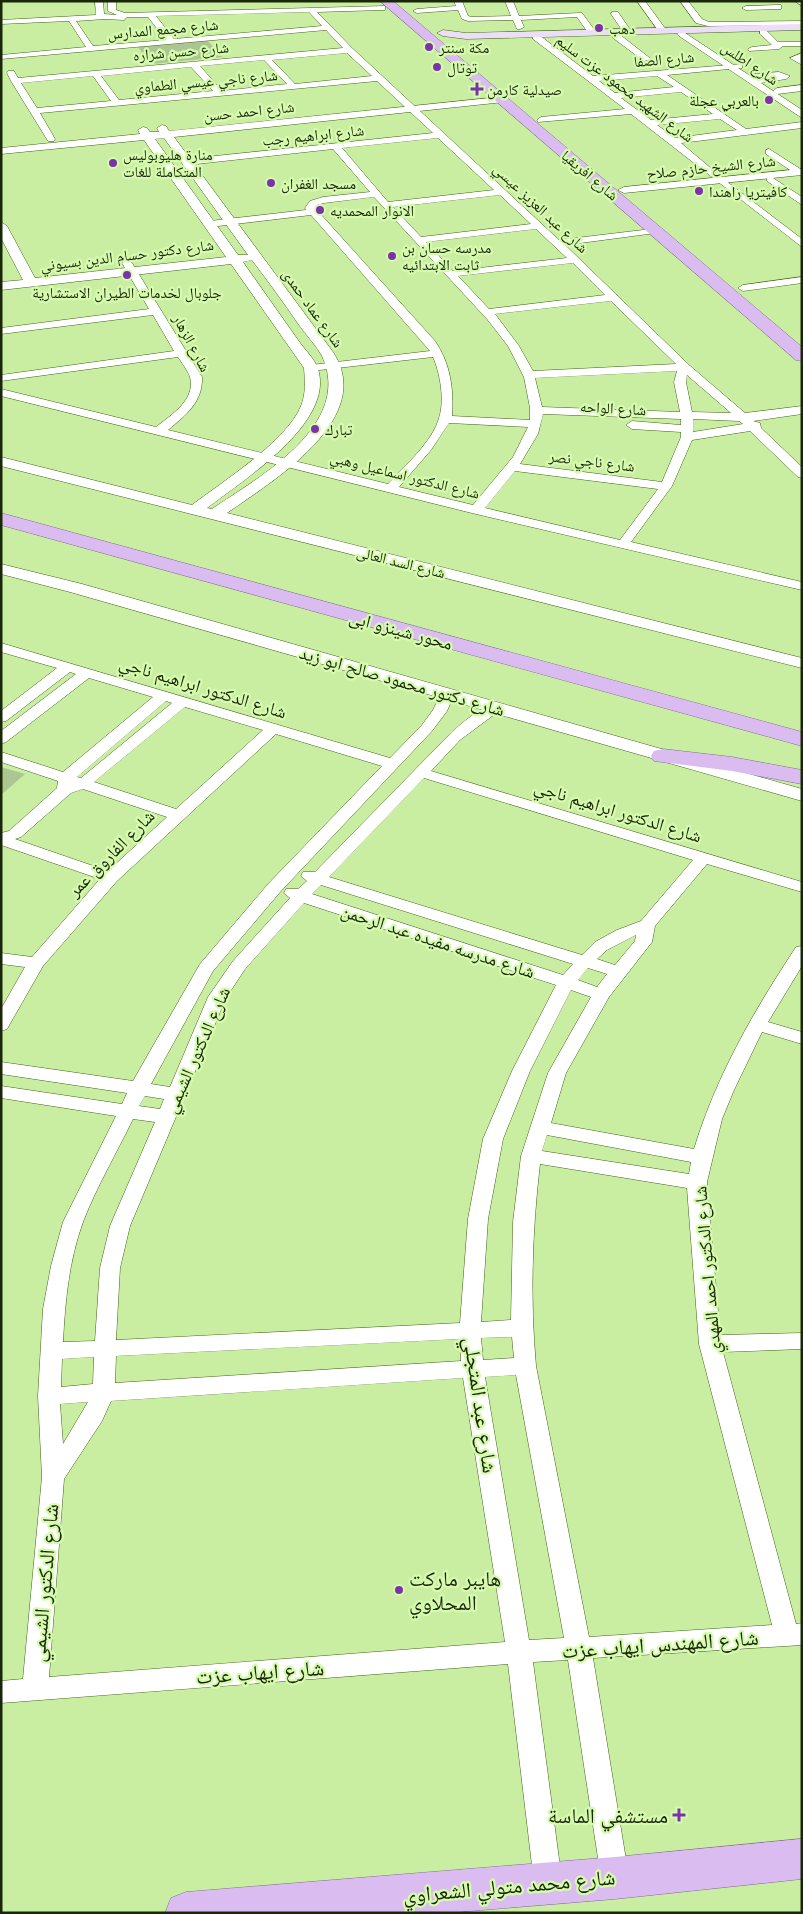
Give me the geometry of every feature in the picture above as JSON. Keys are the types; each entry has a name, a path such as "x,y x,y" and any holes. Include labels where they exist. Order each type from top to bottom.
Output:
{"main road":[{"path":"396,1 462,48 536,38 616,36 693,29 763,32 802,31"},
{"name":"شارع افريقيا","path":"405,1 411,13 436,27 462,48 539,118 802,337"},
{"path":"380,3 411,13"},
{"name":"شارع افريقيا","path":"380,3 443,56 462,48"},
{"path":"462,48 523,34 802,27"},
{"name":"شارع افريقيا","path":"462,48 497,97 802,356"},
{"name":"محور شينزو ابى","path":"1,505 802,721"},
{"name":"محور شينزو ابى","path":"1,519 802,739"},
{"path":"663,756 741,765 802,777"},
{"name":"شارع محمد متولي الشعراوي","path":"186,1913 615,1878 802,1859"}],"street":[{"path":"99,1 99,14 102,17"},
{"path":"112,1 111,10 113,12 142,18"},
{"path":"509,1 523,34"},
{"path":"641,1 663,30"},
{"path":"739,1 749,10 778,7"},
{"path":"799,1 802,4"},
{"path":"694,2 680,2 693,29 712,24 802,23"},
{"path":"1,22 72,20 102,17 142,18 151,15 230,23 309,10 380,3"},
{"path":"411,13 460,5 465,17 471,19 555,19 579,15 592,32"},
{"name":"شارع عبد العزيز عيسي","path":"309,10 349,50 553,239 681,362 752,426"},
{"path":"615,14 627,32"},
{"path":"151,15 172,42"},
{"path":"72,20 90,49"},
{"name":"شارع مجمع المدارس","path":"1,58 121,46 158,40 172,42 211,38 230,23 243,22 327,28"},
{"name":"شارع اطلس","path":"693,29 734,67 802,116"},
{"path":"752,50 779,47 763,32"},
{"path":"616,36 647,59"},
{"path":"211,38 218,46"},
{"name":"شارع الشهيد محمود عزت سليم","path":"536,38 649,123 802,244"},
{"path":"776,44 802,44"},
{"path":"121,46 136,63"},
{"name":"شارع حسن شراره","path":"15,81 95,73 111,76 136,63 182,65 349,50"},
{"path":"224,53 231,60"},
{"path":"802,55 794,58 802,63"},
{"path":"277,56 306,85"},
{"path":"265,57 294,86"},
{"path":"1,58 51,139"},
{"path":"193,64 220,94"},
{"path":"182,65 195,80"},
{"name":"شارع اطلس","path":"734,67 757,78 802,107"},
{"name":"شارع الصفا","path":"591,80 734,67"},
{"path":"95,73 117,104"},
{"path":"659,73 741,129 742,133"},
{"name":"شارع ناجي عيسي الطماوي","path":"34,112 117,104 127,98 208,95 380,78"},
{"path":"201,87 208,95"},
{"path":"777,91 802,88"},
{"path":"613,96 682,89"},
{"name":"شارع احمد حسن","path":"1,151 145,133 497,97"},
{"path":"539,118 629,109"},
{"path":"649,123 721,116"},
{"path":"672,141 802,125"},
{"name":"شارع عماد حمدى","path":"165,131 331,360 338,389 334,406 326,423 310,442 286,462 214,514"},
{"name":"شارع احمد حسن","path":"1,144 145,133"},
{"name":"شارع عماد حمدى","path":"145,133 308,363"},
{"name":"شارع ابراهيم رجب","path":"187,162 441,135"},
{"path":"335,146 381,199 505,333 528,371 535,418 516,463 476,510"},
{"path":"769,152 801,173"},
{"name":"شارع الشيخ حازم صلاح","path":"723,182 770,179 801,173"},
{"name":"شارع الشيخ حازم صلاح","path":"628,193 801,173"},
{"path":"770,179 802,202"},
{"path":"391,488 418,460 446,419 447,381 434,348 312,210 313,203 324,200 381,199 500,190"},
{"path":"208,222 312,210"},
{"path":"417,238 536,224"},
{"path":"1,226 29,279"},
{"path":"553,239 651,227"},
{"name":"شارع دكتور حسام الدين بسيوني","path":"3,279 29,279 254,253"},
{"path":"448,271 572,257"},
{"name":"شارع الزهار","path":"130,267 196,377 195,398 160,430"},
{"path":"743,288 802,280"},
{"path":"484,310 611,294"},
{"path":"1,331 157,311"},
{"path":"195,510 284,438 300,421 307,409 312,392 308,363 434,348"},
{"path":"1,378 182,353"},
{"path":"528,371 681,362 680,382 687,427 668,482 624,543"},
{"name":"شارع الدكتور اسماعيل وهبي","path":"1,392 476,510 802,586"},
{"path":"687,427 742,417 802,410"},
{"name":"شارع الواحه","path":"446,419 535,418 687,427"},
{"path":"687,427 752,426 802,418"},
{"path":"752,426 802,474"},
{"name":"شارع السد العالى","path":"1,461 802,663"},
{"name":"شارع ناجي نصر","path":"516,463 668,482"},
{"name":"شارع دكتور محمود صالح ابو زيد","path":"1,568 802,795"},
{"name":"شارع الدكتور ابراهيم ناجي","path":"1,647 393,764"},
{"path":"1,718 68,667"},
{"path":"1,739 86,672"},
{"name":"شارع الدكتور الشيمي","path":"35,1690 53,1477 49,1396 54,1309 61,1266 73,1222 129,1112 139,1088 206,968 275,887 427,728 440,711 447,695"},
{"path":"111,877 6,842 66,784 163,696"},
{"path":"83,784 183,702"},
{"name":"شارع الدكتور الشيمي","path":"53,1477 94,1415 104,1392 110,1268 118,1235 217,997 243,960 317,879 455,737 473,722 496,708"},
{"path":"427,728 445,727 454,732 455,737"},
{"name":"شارع الفاروق عمر","path":"1,1025 36,963 111,877 273,729"},
{"path":"1,758 66,784 83,784 178,815"},
{"name":"شارع الدكتور ابراهيم ناجي","path":"422,773 802,887"},
{"name":"شارع عبد المتجلي","path":"615,1878 579,1650 525,1366 522,1328 524,1222 531,1156 557,1073 601,994 643,942 647,925 703,858"},
{"name":"شارع مدرسه مفيده عبد الرحمن","path":"291,870 618,972"},
{"name":"شارع مدرسه مفيده عبد الرحمن","path":"275,887 601,994"},
{"name":"شارع عبد المتجلي","path":"548,1882 519,1652 473,1370 470,1331 478,1219 493,1139 521,1071 566,983 601,946 623,934 647,925"},
{"name":"شارع الدكتور احمد المهدي","path":"794,1635 710,1344 697,1182 701,1156 721,1093 756,1024 802,951"},
{"path":"1,958 36,963"},
{"path":"756,1024 802,1038"},
{"path":"1,1068 176,1094"},
{"path":"1,1092 166,1117"},
{"path":"540,1127 701,1156"},
{"path":"531,1156 697,1182"},
{"path":"52,1351 522,1328"},
{"path":"710,1344 802,1341"},
{"path":"49,1396 525,1366"},
{"name":"شارع المهندس ايهاب عزت","path":"519,1652 579,1650 794,1635"},
{"name":"شارع ايهاب عزت","path":"1,1692 519,1652"}],"green space":[{"path":"207,40 222,57 151,64 138,47"},
{"path":"1,767 25,774 1,795"}],"place":[{"name":"دهب","path":"599,28"},
{"name":"مكة سنتر","path":"429,47"},
{"name":"توتال","path":"437,67"},
{"name":"صيدلية كارمن","path":"477,89"},
{"name":"بالعربي عجلة","path":"769,100"},
{"name":"منارة هليوبوليس المتكاملة للغات","path":"113,163"},
{"name":"مسجد الغفران","path":"271,183"},
{"name":"كافيتريا راهندا","path":"699,191"},
{"name":"الانوار المحمديه","path":"320,210"},
{"name":"مدرسه حسان بن ثابت الابتدائيه","path":"392,256"},
{"name":"جلوبال لخدمات الطيران الاستشارية","path":"127,275"},
{"name":"تبارك","path":"315,429"},
{"name":"هايبر ماركت المحلاوي","path":"399,1590"},
{"name":"مستشفي الماسة","path":"679,1815"}]}
